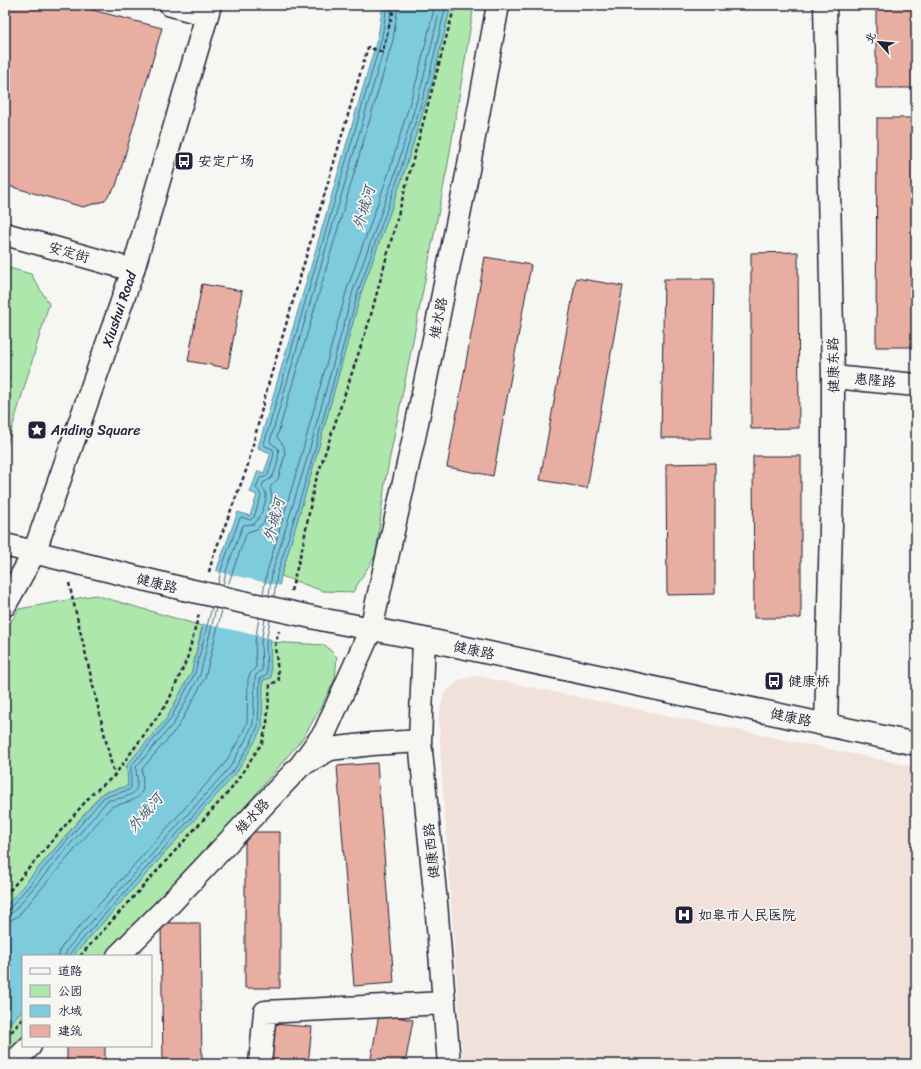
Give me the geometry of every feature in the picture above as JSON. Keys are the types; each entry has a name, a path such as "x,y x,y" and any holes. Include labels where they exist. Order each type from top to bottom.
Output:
{"street":[{"path":"171,5 209,10"},
{"name":"雉水路","path":"119,955 167,907 301,765 325,732 371,629 417,425 468,170 498,5"},
{"name":"健康东路","path":"825,5 833,377 833,446 826,725"},
{"name":"Xiushui Road","path":"5,605 34,553 133,270 209,10"},
{"name":"安定街","path":"5,234 133,270"},
{"name":"惠隆路","path":"833,377 916,384"},
{"name":"健康路","path":"5,545 184,589 325,620 424,639 916,744"},
{"name":"健康西路","path":"424,639 420,741 436,903 449,1064"},
{"name":"雉水路","path":"301,765 330,749 372,744 420,741"},
{"path":"260,1064 265,1012 444,1003"},
{"path":"12,1064 29,1047"},
{"path":"34,1047 37,1064"}],"path":[{"path":"208,579 214,557 246,468 267,389 368,47 382,52 395,5"},
{"path":"289,596 303,545 314,486 369,322 455,5"},
{"path":"63,560 114,776"},
{"path":"5,896 92,794 114,776 168,702 187,659 200,608"},
{"path":"81,955 232,788 262,743 267,723 270,684 279,681 275,646 281,624"},
{"path":"10,1034 22,1020"}],"shaded area":[{"name":"如皋市人民医院","path":"477,676 916,767 916,1064 463,1064 441,763 439,716 444,694 459,680"}],"green space":[{"path":"451,5 474,5 448,164 385,482 376,554 353,592 323,591 281,576 314,464 361,293 403,176 432,82"},
{"path":"5,267 31,274 49,304 5,452"},
{"path":"95,595 202,626 192,671 167,718 127,765 128,786 102,793 5,907 5,631 19,609"},
{"path":"270,642 325,645 337,657 335,679 303,738 164,903 112,955 74,955 237,772 262,727 263,680 271,678"},
{"path":"22,1010 22,1045 5,1062 5,1028"}],"water":[{"name":"外城河","path":"383,5 451,5 432,82 403,176 361,293 314,464 281,576 270,642 271,678 263,680 262,727 237,772 74,955 22,955 22,1010 5,1028 5,907 103,793 128,786 127,765 167,718 192,671 218,566 238,512 250,516 257,495 250,492 258,471 264,473 271,453 258,448 378,36"}],"pier":[{"path":"215,571 281,586 273,639 201,623"}],"building":[{"path":"5,5 73,5 162,28 116,186 104,201 83,207 5,185"},
{"path":"876,5 916,5 916,88 876,88"},
{"path":"877,118 916,118 916,347 876,347"},
{"path":"798,252 799,428 751,429 751,253"},
{"path":"485,257 531,265 493,476 447,467"},
{"path":"576,278 623,286 587,488 540,480"},
{"path":"664,279 714,279 711,438 661,438"},
{"path":"202,284 242,291 228,368 188,361"},
{"path":"753,456 801,456 801,618 754,618"},
{"path":"715,463 715,594 667,595 666,464"},
{"path":"377,763 394,983 354,986 337,766"},
{"path":"245,832 280,832 280,988 245,988"},
{"path":"161,923 200,923 202,1064 163,1064"},
{"path":"379,1014 413,1020 405,1064 370,1064"},
{"path":"273,1024 312,1027 308,1064 270,1064"},
{"path":"67,1047 105,1047 105,1064 67,1064"}],"place":[{"name":"安定广场","path":"184,161"},
{"name":"Anding Square","path":"37,430"},
{"name":"健康桥","path":"774,681"},
{"name":"如皋市人民医院","path":"684,915"}]}
